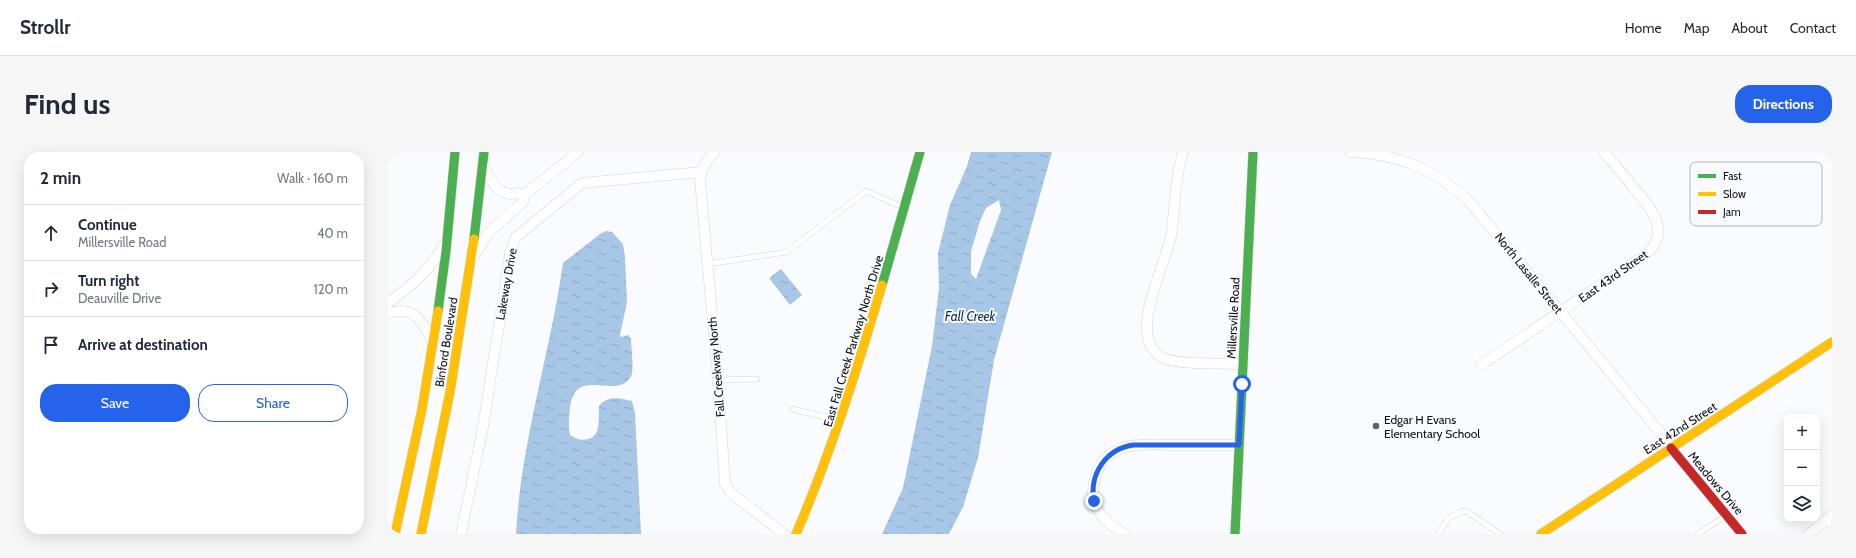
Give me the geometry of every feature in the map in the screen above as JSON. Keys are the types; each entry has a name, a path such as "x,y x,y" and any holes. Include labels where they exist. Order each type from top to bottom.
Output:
{"main road":[{"name":"Binford Boulevard","path":"395,534 418,427 433,342 447,238 455,152"},
{"name":"Binford Boulevard","path":"421,534 446,416 471,264 484,152"},
{"name":"East Fall Creek Parkway North Drive","path":"796,534 813,497 842,420 906,208 920,152"},
{"name":"Millersville Road","path":"1236,534 1242,364 1253,152"},
{"name":"East 42nd Street","path":"1541,534 1832,342"},
{"name":"Meadows Drive","path":"1671,448 1742,534"}],"street":[{"path":"523,196 578,152"},
{"path":"701,172 706,161 715,152"},
{"path":"1183,152 1177,177 1170,240 1149,304 1149,340 1151,346 1157,354 1171,361 1242,364"},
{"name":"North Lasalle Street","path":"1350,152 1383,155 1406,161 1433,173 1453,187 1478,211 1663,436 1671,448"},
{"name":"East 43rd Street","path":"1481,365 1649,252 1654,245 1657,234 1656,218 1652,210 1604,152"},
{"path":"482,163 494,186 507,194 518,193 523,196"},
{"name":"Fall Creekway North","path":"701,172 700,180 726,488 784,534"},
{"name":"Lakeway Drive","path":"461,534 483,427 510,254 515,238 582,183 701,172"},
{"path":"471,264 488,233 523,202 523,196"},
{"path":"388,303 422,276 437,257 447,238"},
{"path":"388,313 401,311 415,316 423,323 433,342"},
{"path":"1125,534 1113,528 1103,518 1093,496 1093,486 1096,472 1104,460 1111,454 1120,449 1133,445 1239,445"},
{"path":"1808,534 1830,521"}],"lane":[{"path":"707,264 787,252 866,191 906,208"},
{"path":"718,380 757,379"},
{"path":"792,409 842,420"},
{"path":"1438,534 1448,519 1461,511 1468,512 1500,534"},
{"path":"1698,534 1727,514"}],"water":[{"name":"Fall Creek","path":"971,152 1052,152 994,360 978,458 963,507 949,534 882,534 903,488 932,346 939,288 938,253 950,205 967,166","holes":["999,200 1001,210 976,279 971,274 971,251 980,221 986,208"]},
{"path":"606,231 612,232 623,244 627,302 620,335 621,337 628,335 631,339 632,371 630,378 623,384 615,386 587,385 579,388 573,395 570,408 569,432 574,438 583,440 592,437 597,430 599,406 602,403 606,400 614,398 632,401 635,413 641,534 516,534 524,466 563,263"},
{"path":"781,269 802,295 790,305 769,278"}],"traffic: fast":[{"path":"438,311 446,251 455,152"},
{"path":"474,239 484,152"},
{"path":"882,285 920,152"},
{"path":"1235,534 1253,152"}],"traffic: slow":[{"path":"421,534 450,392 474,239"},
{"path":"796,534 832,442 882,285"},
{"path":"395,534 422,409 438,311"},
{"path":"1541,534 1832,342"}],"traffic: jam":[{"path":"1671,448 1742,534"}],"place":[{"name":"Edgar H Evans Elementary School","path":"1376,426"}],"route":[{"path":"1094,501 1093,486 1096,472 1107,456 1120,449 1133,445 1239,445 1242,384"}]}
